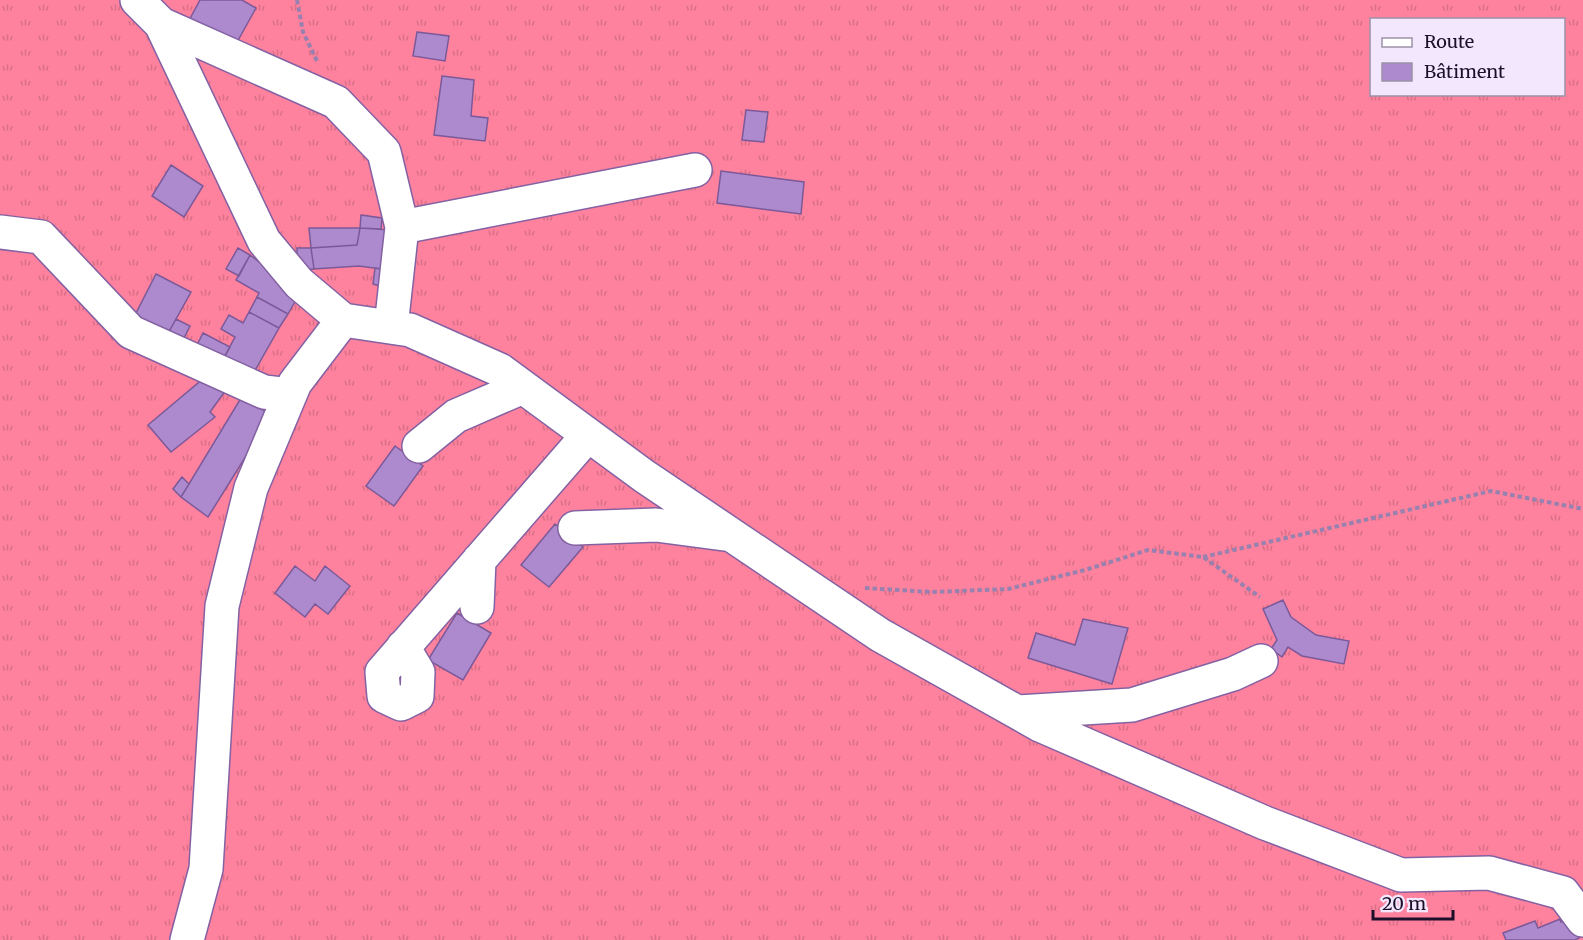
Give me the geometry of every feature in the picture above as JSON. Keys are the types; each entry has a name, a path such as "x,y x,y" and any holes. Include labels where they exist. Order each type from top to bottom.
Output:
{"street":[{"path":"137,0 161,24 264,241 299,283 343,320 410,330 500,370 644,476 879,635 1051,729 1265,823 1401,875 1489,873 1563,893 1583,920"},
{"path":"161,24 336,102 384,152 402,227 391,327"},
{"path":"402,227 694,170"},
{"path":"0,232 41,237 131,332 264,392 290,395"},
{"path":"187,940 206,868 222,606 250,488 296,383 343,320"},
{"path":"419,446 456,416 524,387"},
{"path":"403,647 588,435"},
{"path":"574,528 656,525 731,535"},
{"path":"477,607 479,560"},
{"path":"1018,712 1132,705 1233,674 1262,661"}],"path":[{"path":"297,0 303,32 317,62"},
{"path":"861,588 932,592 1008,589 1085,570 1148,550 1203,557 1491,491 1583,509"},
{"path":"1203,557 1260,597"}],"green space":[{"path":"0,0 1583,0 1583,940 0,940"}],"building":[{"path":"200,0 242,0 256,8 231,53 186,26"},
{"path":"417,32 449,36 445,61 413,56"},
{"path":"442,76 474,80 471,116 488,118 485,141 434,135"},
{"path":"746,110 768,112 764,142 742,140"},
{"path":"171,165 203,186 184,217 152,196"},
{"path":"721,171 804,182 801,214 717,203"},
{"path":"361,215 382,218 381,229 360,228"},
{"path":"309,228 360,228 357,245 311,248"},
{"path":"360,228 392,230 388,270 359,266 314,269 311,248 357,245"},
{"path":"238,248 250,255 239,276 226,269"},
{"path":"297,248 311,248 314,269 305,270 297,262"},
{"path":"250,255 300,293 288,314 257,297 259,293 236,280"},
{"path":"375,268 388,270 386,288 373,284"},
{"path":"156,274 191,292 166,337 133,319"},
{"path":"257,297 288,314 279,328 249,312"},
{"path":"249,312 279,328 249,381 220,365 235,337 221,329 229,315 243,323"},
{"path":"176,319 190,326 181,344 166,337"},
{"path":"203,333 230,347 220,365 194,351"},
{"path":"204,378 226,390 210,412 215,417 171,452 148,425"},
{"path":"241,398 265,411 266,424 208,517 181,497"},
{"path":"395,446 423,466 394,506 366,486"},
{"path":"182,477 189,484 181,497 173,489"},
{"path":"555,524 583,547 549,587 521,565"},
{"path":"295,566 315,581 325,566 350,586 328,614 315,604 305,617 275,593"},
{"path":"1283,600 1291,617 1316,635 1349,641 1344,664 1302,656 1288,647 1282,657 1271,649 1277,640 1263,609"},
{"path":"457,613 491,633 463,680 428,660"},
{"path":"1083,619 1128,628 1112,684 1028,658 1036,633 1075,645"},
{"path":"1560,919 1561,922 1569,919 1572,921 1579,938 1575,940 1506,940 1503,933 1535,921 1538,928"}]}
